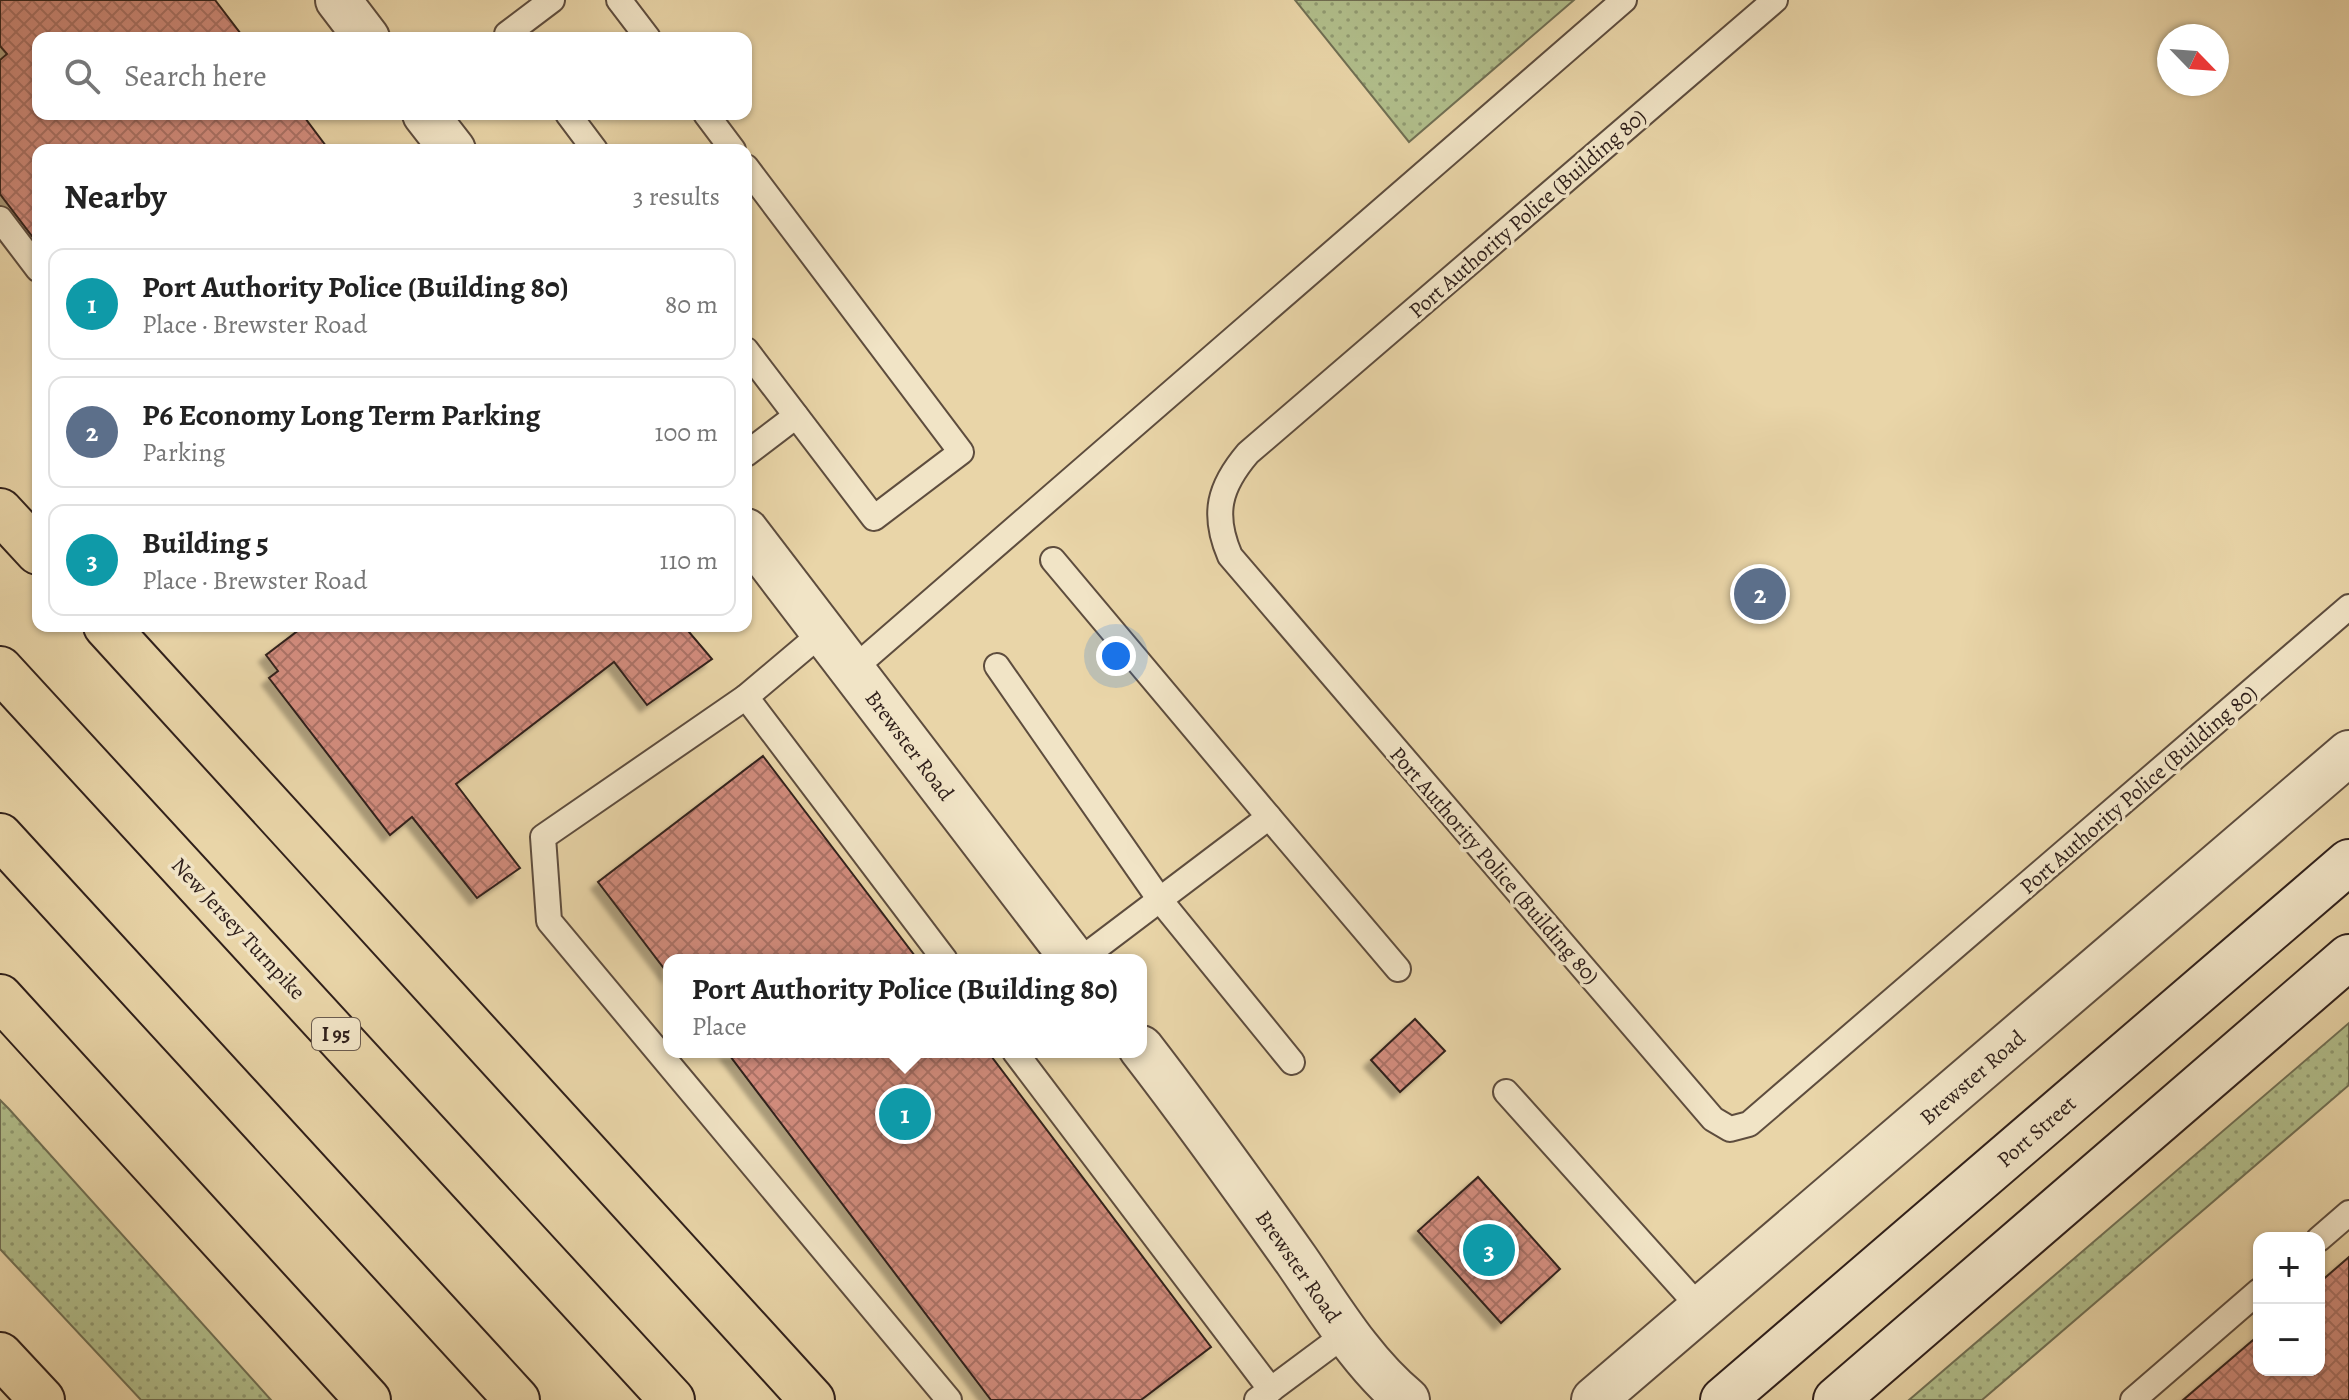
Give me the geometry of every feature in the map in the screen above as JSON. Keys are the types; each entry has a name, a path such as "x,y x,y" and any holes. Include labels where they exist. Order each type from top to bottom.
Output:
{"highway":[{"path":"0,511 32,546"},
{"path":"111,632 812,1400"},
{"name":"New Jersey Turnpike","path":"0,669 672,1400"},
{"path":"0,836 517,1400"},
{"path":"0,997 368,1400"},
{"path":"0,1355 42,1400"}],"street":[{"path":"338,0 362,32"},
{"path":"430,120 448,144"},
{"name":"Brewster Road","path":"752,539 1069,954"},
{"name":"Brewster Road","path":"1594,1400 2349,753"},
{"name":"Port Street","path":"1723,1400 2349,862"},
{"path":"1836,1400 2349,957"},
{"name":"Brewster Road","path":"1147,1056 1347,1333 1383,1377 1407,1400"}],"lane":[{"path":"510,32 552,0"},
{"path":"619,0 643,32"},
{"path":"852,670 1624,0"},
{"name":"Port Authority Police (Building 80)","path":"1775,0 1248,453 1227,482 1219,519 1230,556 1713,1119 1730,1129 1749,1124 2349,607"},
{"path":"572,120 590,144"},
{"path":"710,120 728,144"},
{"path":"752,175 961,452 874,518 752,358"},
{"path":"0,219 32,261"},
{"path":"752,449 796,416"},
{"path":"1053,560 1398,969"},
{"path":"663,1058 549,921 543,837 746,697 823,632"},
{"path":"997,666 1160,900 1292,1062"},
{"path":"746,697 940,954"},
{"path":"1088,954 1269,817"},
{"path":"663,1058 949,1400"},
{"path":"1019,1058 1264,1395 1347,1333"},
{"path":"1506,1092 1701,1309"},
{"path":"2325,1234 2349,1213"},
{"path":"2133,1400 2253,1296"}],"green space":[{"path":"1295,0 1574,0 1409,142"},
{"path":"2349,1023 2349,1085 1982,1400 1909,1400"},
{"path":"0,1100 271,1400 141,1400 0,1249"}],"building":[{"path":"0,0 215,0 239,32 32,32 32,120 306,120 324,144 32,144 32,236 0,194 0,60 7,54 0,46"},
{"path":"296,632 689,632 712,659 647,705 614,662 456,784 520,868 477,898 412,817 390,835 269,678 278,671 266,655"},
{"path":"763,756 913,954 663,954 663,967 598,882"},
{"path":"1415,1019 1445,1051 1400,1092 1371,1060"},
{"path":"732,1058 993,1058 1211,1347 1141,1400 991,1400"},
{"path":"1478,1177 1560,1269 1501,1323 1418,1231"},
{"path":"2349,1257 2349,1400 2183,1400 2253,1340 2253,1376 2325,1376 2325,1278"}],"place":[{"name":"P6 Economy Long Term Parking","path":"1760,594"},
{"name":"Port Authority Police (Building 80)","path":"905,1114"},
{"name":"Building 5","path":"1489,1250"}]}
